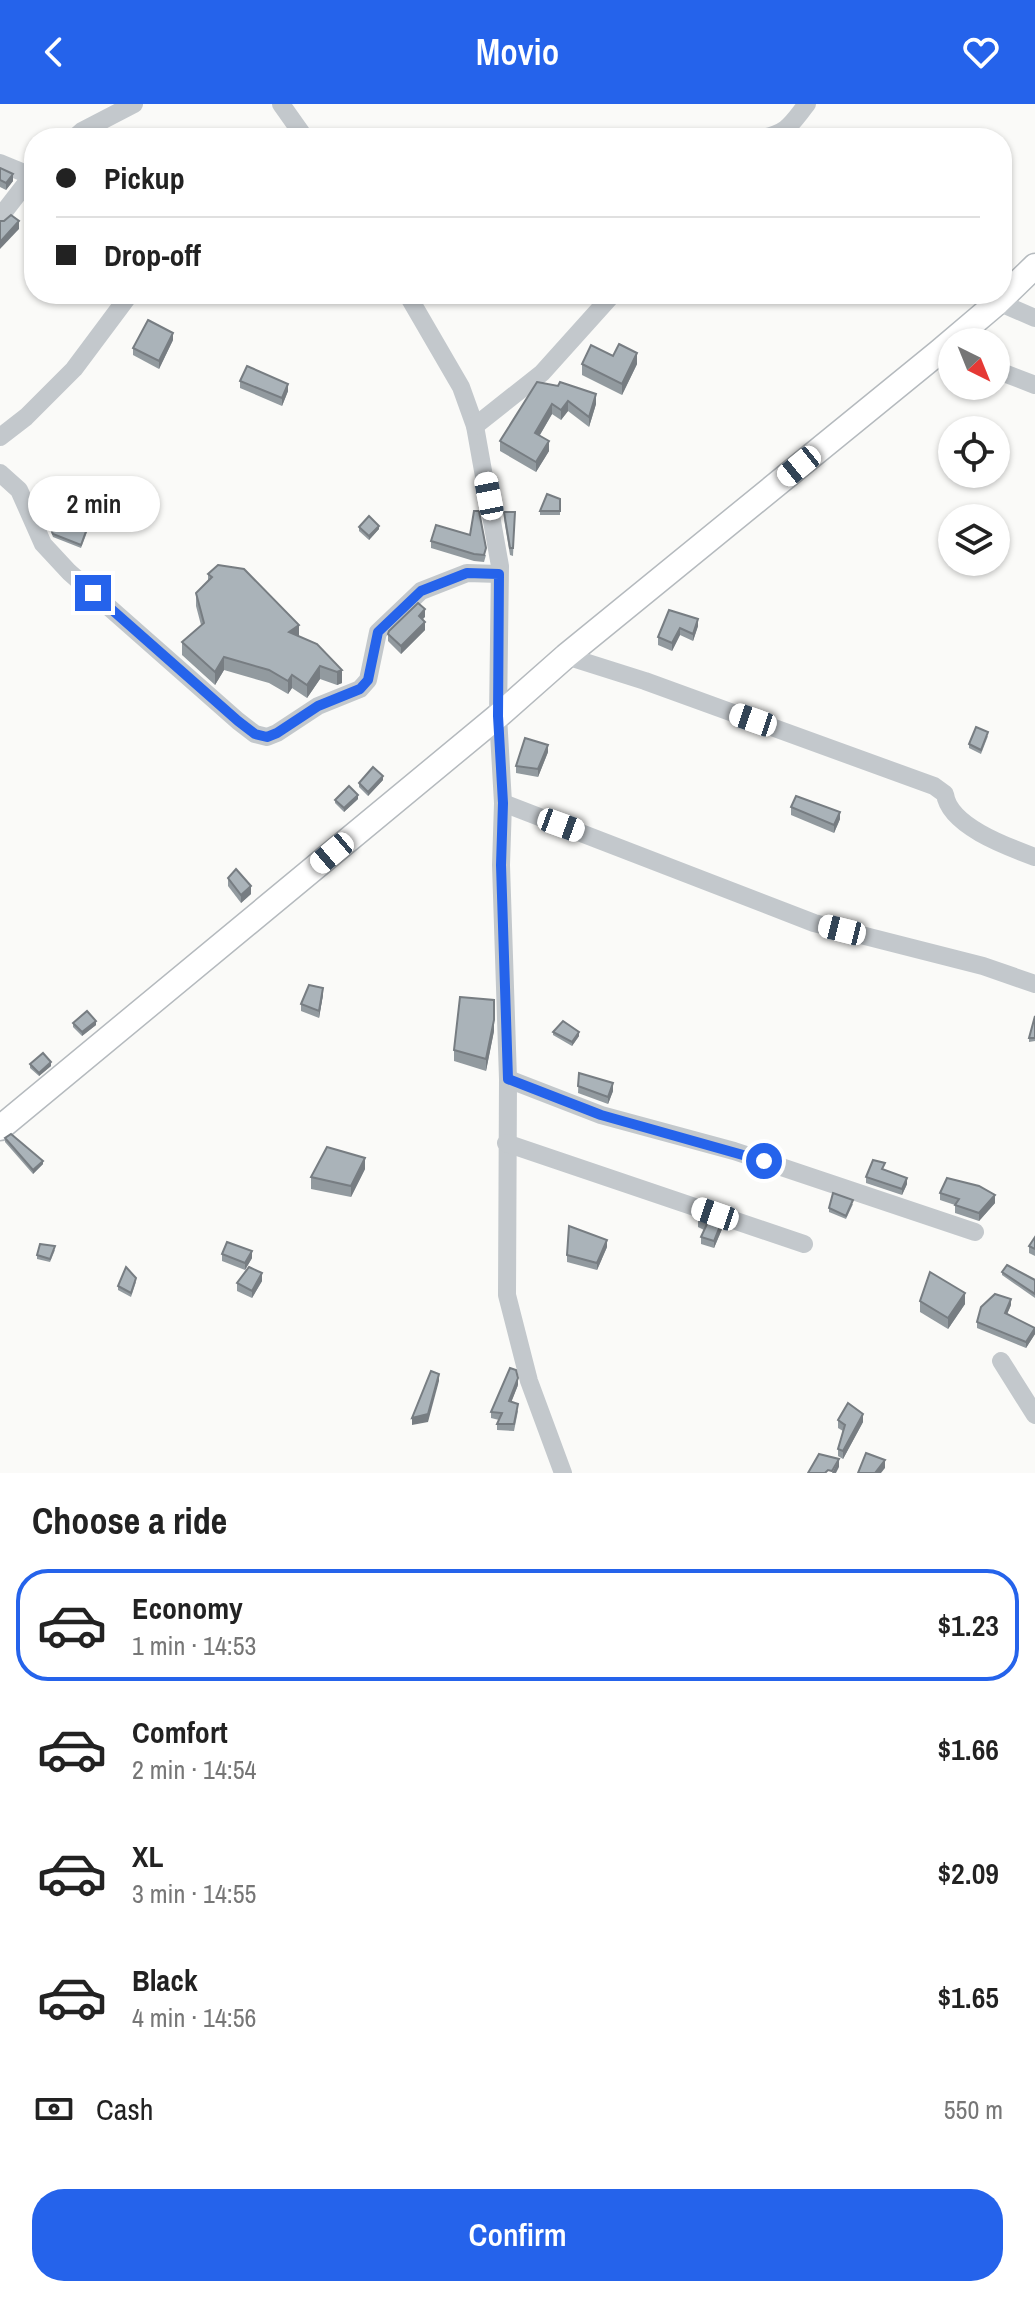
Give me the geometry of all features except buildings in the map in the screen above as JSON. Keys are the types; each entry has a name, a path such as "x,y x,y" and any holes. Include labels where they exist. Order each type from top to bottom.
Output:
{"main road":[{"path":"1012,288 1035,266"},
{"path":"972,328 996,304"},
{"path":"0,1128 498,716 566,656 938,360"}],"street":[{"path":"88,128 134,104"},
{"path":"281,104 298,128"},
{"path":"788,128 807,104"},
{"path":"0,163 24,172"},
{"path":"0,217 24,187"},
{"path":"0,437 26,417 74,369 123,304"},
{"path":"413,304 461,387 475,426 489,496 499,574 498,716 503,803 501,865 508,1079 507,1295 529,1381 563,1473"},
{"path":"475,426 542,373 604,304"},
{"path":"1003,304 1035,318"},
{"path":"1010,375 1035,385"},
{"path":"0,473 19,490 40,538 69,572 238,721 255,734 267,737 318,706 360,689 368,680 378,632 421,591 467,573 499,574"},
{"path":"566,656 934,786 945,794 953,814 988,839 1035,857"},
{"path":"503,803 814,923 983,966 1035,984"},
{"path":"508,1079 601,1115 734,1151 975,1232"},
{"path":"506,1143 804,1244"},
{"path":"1001,1361 1035,1415"}],"route":[{"path":"93,593 238,721 255,734 267,737 318,706 360,689 368,680 378,632 421,591 467,573 499,574 498,716 503,803 501,865 508,1079 601,1115 764,1161"}]}
